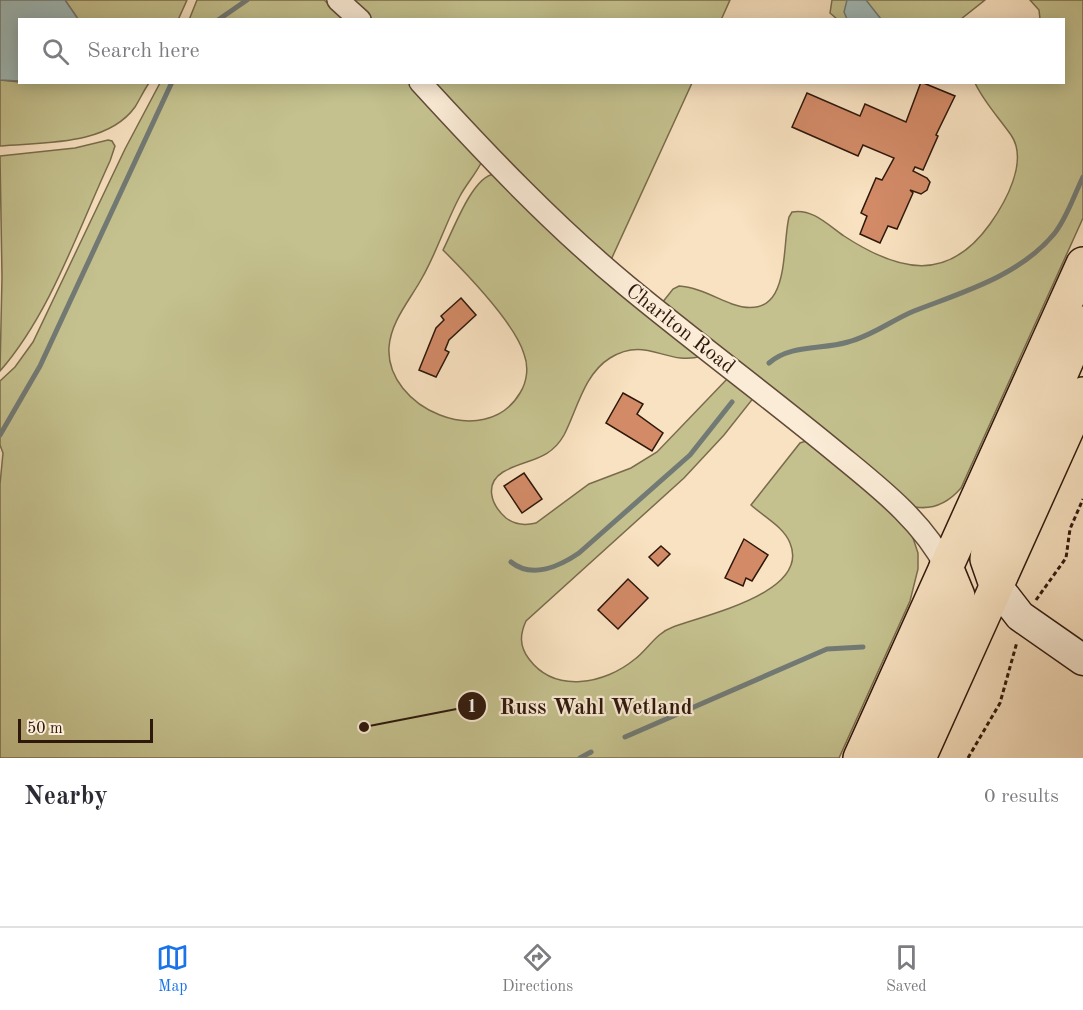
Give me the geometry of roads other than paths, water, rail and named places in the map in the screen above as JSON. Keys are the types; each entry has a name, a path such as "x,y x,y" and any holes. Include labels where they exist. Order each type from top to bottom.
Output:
{"highway":[{"path":"860,758 1083,264"},
{"path":"996,585 987,559 989,541 1083,323"},
{"path":"919,758 1083,394"},
{"path":"891,758 957,610 958,596 946,567"}],"street":[{"path":"338,0 358,18"},
{"name":"Charlton Road","path":"422,84 550,219 630,289 760,390 868,479 926,534 946,567"},
{"path":"996,585 1020,616 1083,660"}],"water":[{"path":"0,0 65,0 77,18 18,18 18,81 0,80"},
{"path":"847,0 866,0 880,18 847,18 844,12"}],"waterway":[{"path":"221,18 247,0"},
{"path":"0,435 40,366 171,84"},
{"path":"769,363 797,350 857,339 914,311 1007,272 1040,249 1059,228 1083,177"},
{"path":"511,562 528,570 546,569 579,553 690,455 732,402"},
{"path":"625,737 827,649 863,647"},
{"path":"580,758 591,752"}],"place":[{"name":"Russ Wahl Wetland","path":"364,727"}]}
